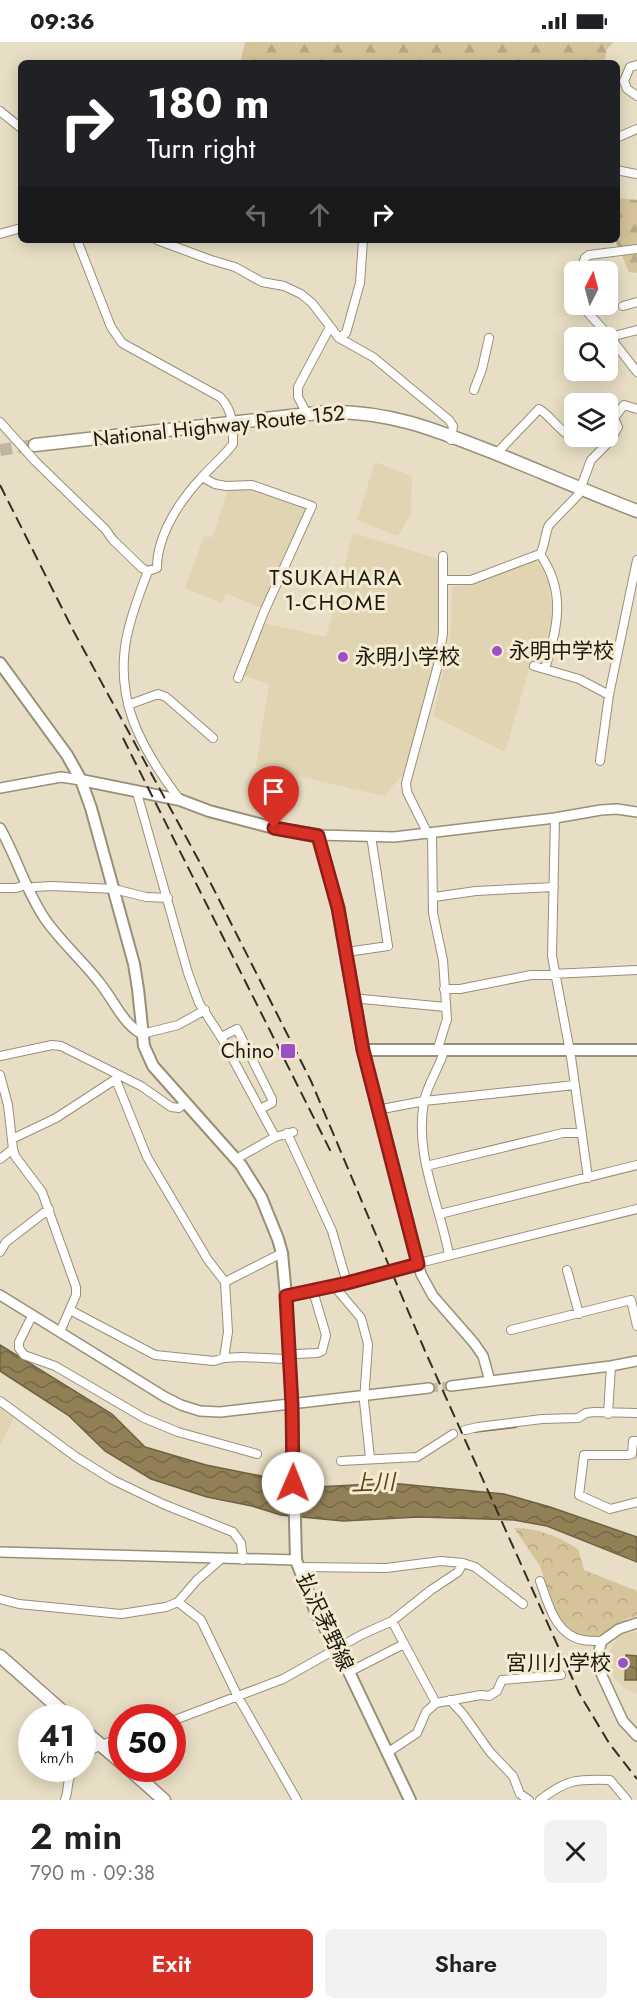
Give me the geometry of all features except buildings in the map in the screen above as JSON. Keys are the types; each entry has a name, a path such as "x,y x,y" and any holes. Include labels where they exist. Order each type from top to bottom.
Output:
{"highway":[{"name":"National Highway Route 152","path":"35,446 307,414 351,411 385,416 496,454 637,511"},
{"path":"0,1656 54,1704"},
{"path":"96,1741 108,1751"},
{"path":"144,1782 164,1800"}],"main road":[{"path":"0,663 67,755 81,780 114,889 135,972 146,1053 153,1066 236,1159"},
{"path":"81,780 180,800 209,811 274,828 318,836 335,893 363,1050 637,1050"},
{"name":"払沢茅野線","path":"236,1159 269,1213 282,1253 292,1405 294,1459 292,1463 298,1564 315,1610 349,1672 410,1800"}],"street":[{"path":"637,65 630,67 625,74 624,81 627,89 637,96"},
{"path":"0,111 18,126"},
{"path":"620,136 637,129"},
{"path":"620,171 637,174"},
{"path":"0,234 18,229"},
{"path":"0,422 35,461 105,529 113,540 148,571 157,568 159,550 174,513 202,477 233,444 233,423 228,405 220,397 132,350 116,336 77,243"},
{"path":"165,243 235,267 262,282 294,289 312,303 339,338 373,357 442,414 453,426 451,439"},
{"path":"339,338 346,333 360,283 363,243"},
{"path":"584,261 589,255 637,249"},
{"path":"623,306 637,302"},
{"path":"590,315 601,327"},
{"path":"307,414 298,397 298,387 330,327"},
{"path":"618,335 637,330"},
{"path":"474,390 482,369 489,338"},
{"path":"618,347 637,372"},
{"path":"618,412 624,405 637,409"},
{"path":"496,454 539,409 553,419 564,432"},
{"path":"444,580 471,580 540,554 546,544 546,531 549,525 581,489 591,460 604,447"},
{"path":"202,477 215,484 226,486 252,484 312,506 264,612 238,678"},
{"path":"540,554 554,583 558,616 545,669"},
{"path":"443,556 443,633 438,665 406,783 407,792 430,834 433,913 443,960 446,1026 441,1051 424,1101 421,1135 426,1166 449,1256"},
{"path":"600,761 609,695 637,560"},
{"path":"148,571 128,628 124,662 124,690 140,740 157,769 180,800"},
{"path":"534,666 579,679 609,695"},
{"path":"128,705 158,694 166,697 213,738"},
{"path":"0,788 61,777 81,780"},
{"path":"137,793 188,973 199,1003 221,1037 275,1137"},
{"path":"318,836 394,837 555,818 601,810 617,809 637,812"},
{"path":"555,818 552,956 570,1051 588,1178"},
{"path":"0,828 26,887 45,918 100,982 128,1024 142,1034 178,1025 205,1010"},
{"path":"347,952 388,946 371,836"},
{"path":"0,888 52,886 114,889 146,897 168,898"},
{"path":"434,897 476,891 554,887"},
{"path":"444,989 460,989 531,975 637,970"},
{"path":"352,998 445,1007"},
{"path":"221,1037 237,1029 272,1099 272,1103 260,1110"},
{"path":"0,1056 57,1045 118,1078 141,1086 171,1107 179,1108 185,1103"},
{"path":"363,1050 418,1264 432,1296 474,1342 483,1356 490,1381"},
{"path":"0,1075 8,1105 15,1156 42,1192 76,1287 76,1295 60,1332"},
{"path":"12,1139 56,1118 118,1078"},
{"path":"118,1078 147,1156 208,1260 225,1282 228,1332 224,1358"},
{"path":"377,1110 424,1101 575,1085"},
{"path":"236,1159 275,1137 290,1132 329,1223 347,1283"},
{"path":"426,1166 563,1133 582,1133"},
{"path":"0,1159 13,1149"},
{"path":"440,1214 637,1165"},
{"path":"0,1252 3,1240 49,1209"},
{"path":"286,1296 347,1283 637,1209"},
{"path":"225,1282 282,1253"},
{"path":"567,1270 579,1314"},
{"path":"334,1286 361,1318 368,1344 364,1395 365,1429 370,1458"},
{"path":"70,1310 155,1354 214,1361 224,1358 284,1359 322,1351 326,1335 313,1291"},
{"path":"0,1295 181,1405 200,1411 220,1412 292,1405 429,1388"},
{"path":"510,1330 631,1300 637,1326"},
{"path":"30,1320 19,1342 19,1348 24,1355 55,1366 144,1418 178,1432 257,1454"},
{"path":"451,1386 637,1361"},
{"path":"608,1414 611,1366"},
{"path":"0,1401 76,1457 113,1480 232,1532 240,1538 243,1560"},
{"path":"465,1430 542,1419 578,1418 586,1413 637,1413"},
{"path":"341,1461 417,1457 453,1434"},
{"path":"637,1441 633,1441 632,1454 584,1455 579,1495 610,1509 637,1502"},
{"path":"0,1552 220,1559 386,1568 441,1561 463,1563 475,1567 523,1604"},
{"path":"0,1599 19,1604 120,1614 166,1607 178,1602 220,1559"},
{"path":"186,1717 283,1679 335,1649 392,1621 458,1572 463,1563"},
{"path":"540,1581 554,1618 561,1628 576,1638 602,1641"},
{"path":"178,1602 201,1620 237,1695 297,1800"},
{"path":"392,1621 436,1703"},
{"path":"637,1623 619,1629 602,1641 598,1654 598,1667 623,1721 637,1736"},
{"path":"349,1672 404,1644"},
{"path":"387,1753 417,1733 426,1712 436,1703 481,1695 489,1696 496,1691 502,1680 561,1675"},
{"path":"450,1700 490,1752 513,1776 520,1794 529,1800"},
{"path":"96,1748 108,1743"},
{"path":"540,1800 558,1786 586,1779 610,1780 627,1800"},
{"path":"65,1800 68,1793 68,1782"}],"shaded area":[{"path":"375,462 412,476 411,514 398,536 357,520"},
{"path":"228,488 254,489 308,507 261,608 226,593 222,603 185,588 204,536 213,537"},
{"name":"永明小学校","path":"353,533 436,558 440,565 438,626 433,676 406,771 384,796 256,766 269,684 244,676 264,623 326,637"},
{"name":"永明中学校","path":"536,560 540,562 549,583 554,625 543,664 531,662 505,752 433,716 450,640 452,587 471,585"},
{"path":"0,1408 14,1418 0,1445"},
{"name":"宮川小学校","path":"637,1632 637,1694 624,1688 614,1678 609,1658 610,1650 619,1635"}],"green space":[{"path":"245,42 614,42 607,49 605,60 241,60"},
{"path":"620,198 637,200 637,273 629,272 616,243 620,243"},
{"path":"514,1528 540,1531 563,1540 578,1549 584,1570 637,1591 637,1616 628,1618 594,1637 576,1634 558,1619 540,1566"}],"water":[{"path":"0,1345 112,1414 145,1447 206,1465 317,1487 390,1483 504,1494 637,1537 637,1562 547,1526 514,1520 419,1517 343,1521 281,1515 252,1506 207,1497 151,1479 105,1451 68,1415 0,1371"},
{"path":"626,1655 637,1656 637,1680 625,1680"}],"waterway":[{"path":"474,1432 516,1427"}],"tunnel":[{"path":"0,450 35,445"},
{"path":"429,1388 451,1386"}],"railway":[{"path":"0,485 74,632 204,870 311,1081 425,1351 579,1693 609,1743 637,1779"},
{"path":"123,738 333,1156"}],"place":[{"name":"永明中学校","path":"497,651"},
{"name":"永明小学校","path":"343,657"},
{"name":"Chino","path":"288,1051"},
{"name":"宮川小学校","path":"623,1663"}],"district":[{"name":"TSUKAHARA 1-CHOME","path":"336,590"}],"route":[{"path":"274,828 318,836 335,893 347,952 352,998 377,1110 418,1264 286,1296 292,1405 293,1483"}],"water label":[{"name":"上川","path":"373,1482"}]}
